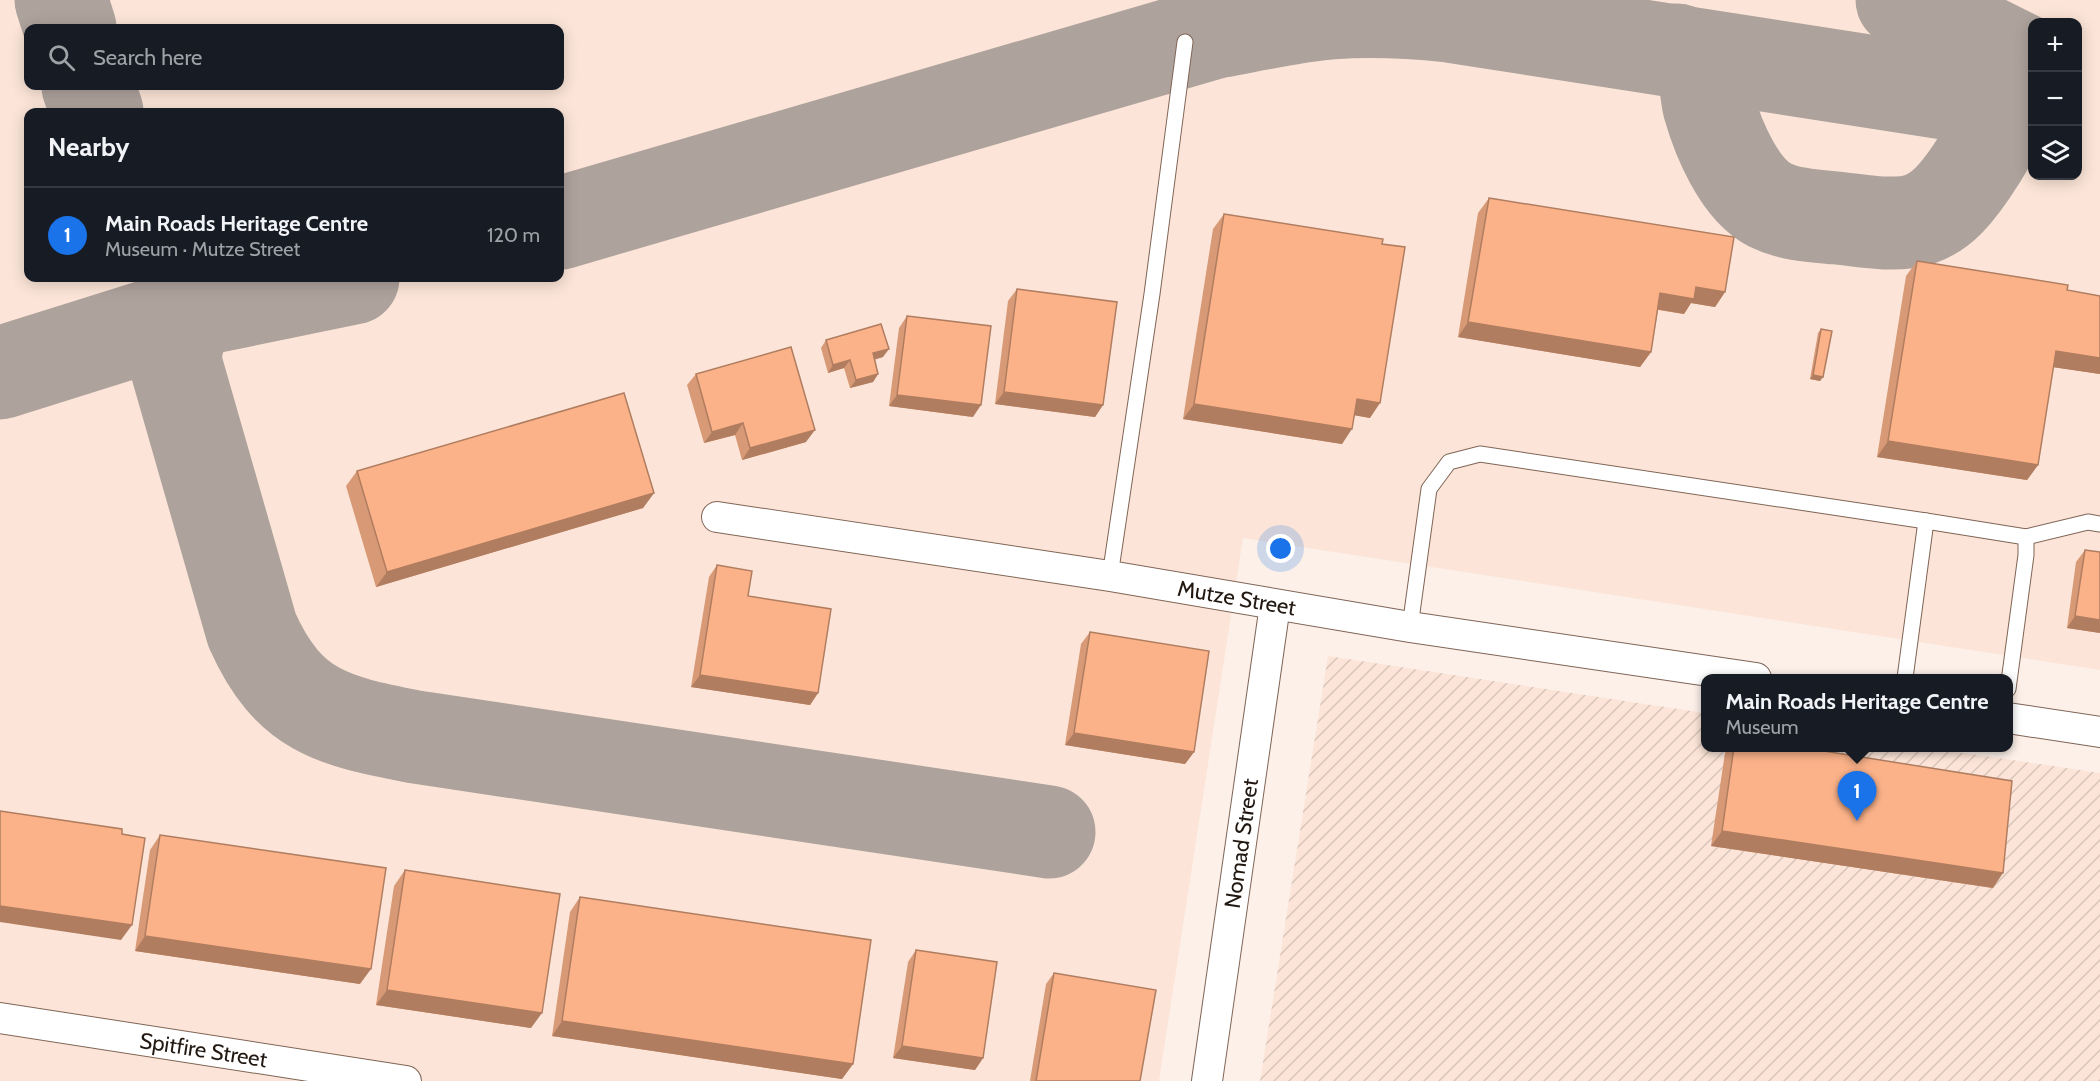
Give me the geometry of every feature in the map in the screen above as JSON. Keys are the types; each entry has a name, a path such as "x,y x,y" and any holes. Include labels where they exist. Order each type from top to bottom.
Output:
{"street":[{"name":"Mutze Street","path":"717,517 1110,576 1410,627 1729,674"},
{"name":"Nomad Street","path":"1207,1081 1275,605"},
{"path":"2013,719 2100,732"},
{"name":"Spitfire Street","path":"0,1018 406,1081"}],"lane":[{"path":"1110,576 1152,294 1185,42"},
{"path":"1410,627 1429,489 1449,462 1480,454 2026,537 2088,522 2100,524"},
{"path":"1906,674 1926,521"},
{"path":"2010,674 2026,537"}],"shaded area":[{"path":"0,0 2100,0 2100,670 1243,538 1159,1081 0,1081"},
{"path":"1328,656 1701,712 1701,752 1957,752 2100,773 2100,1081 1260,1081"}],"building":[{"path":"1489,198 1734,237 1725,292 1696,287 1694,299 1660,293 1651,352 1468,322"},
{"path":"1224,214 1383,239 1382,244 1405,247 1380,403 1357,399 1352,429 1194,404"},
{"path":"1917,261 2068,285 2067,290 2100,296 2100,358 2056,351 2038,465 1888,441"},
{"path":"1017,289 1117,302 1103,405 1004,392"},
{"path":"907,316 991,326 981,405 897,395"},
{"path":"881,324 889,349 873,353 878,374 856,380 850,360 833,365 826,340"},
{"path":"1821,329 1832,331 1823,377 1813,375"},
{"path":"791,347 815,430 750,448 743,423 712,432 696,374"},
{"path":"624,393 654,493 387,572 357,471"},
{"path":"2085,550 2100,552 2100,620 2075,616"},
{"path":"717,565 752,571 748,596 831,609 818,693 700,675"},
{"path":"1090,632 1209,651 1194,752 1074,733"},
{"path":"1733,752 1830,752 2012,781 2003,873 1722,831"},
{"path":"0,811 122,829 122,834 145,838 132,925 0,906"},
{"path":"160,835 386,868 371,969 145,936"},
{"path":"405,870 560,894 542,1013 387,990"},
{"path":"580,897 871,940 853,1064 562,1021"},
{"path":"916,950 997,962 983,1058 902,1046"},
{"path":"1054,973 1156,990 1140,1081 1036,1081"}],"taxiway":[{"path":"61,0 69,24"},
{"path":"1902,0 2028,63"},
{"path":"564,222 1284,12"},
{"path":"1222,31 1332,13 1376,12 1449,16 1964,96 2028,102"},
{"path":"1677,50 1697,63 1703,74 1709,106 1718,133 1739,175 1759,197 1770,205 1803,214 1885,223 1920,219 1935,212 1963,183 2006,117 2017,108 2028,104"},
{"path":"89,90 96,108"},
{"path":"0,373 207,308 334,282"},
{"path":"207,308 192,318 182,331 177,347 176,365 252,630 266,658 282,679 299,696 317,709 361,725 416,737 1049,832"}],"place":[{"name":"Main Roads Heritage Centre","path":"1857,821"}]}
